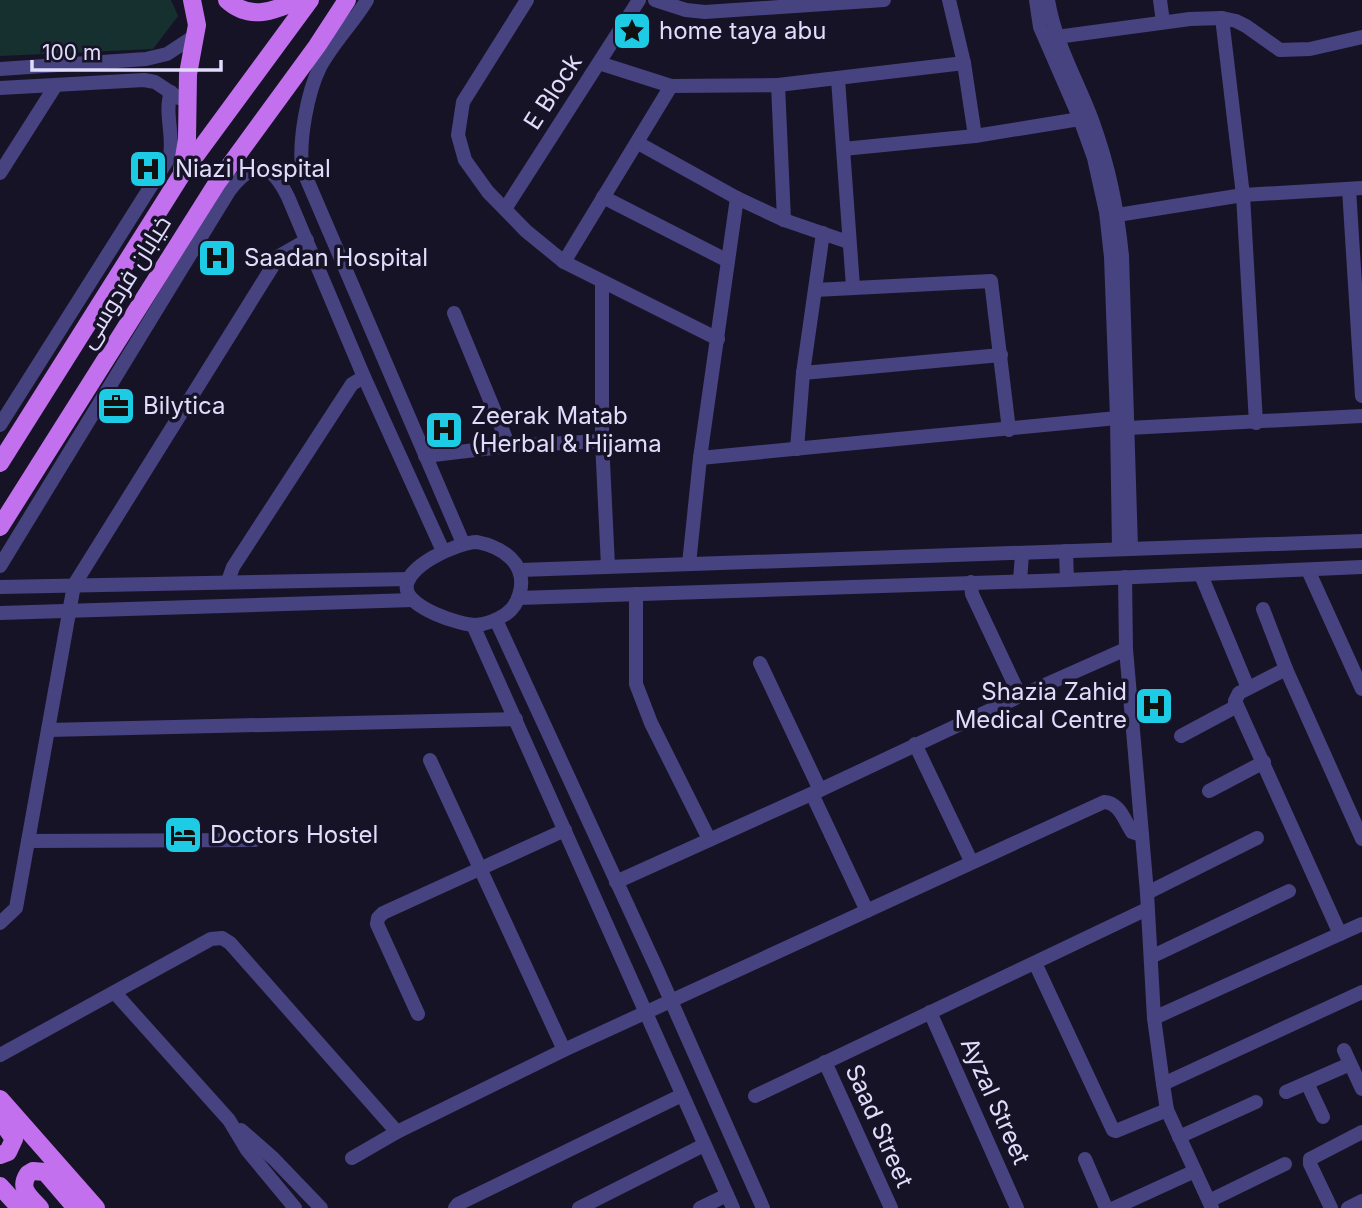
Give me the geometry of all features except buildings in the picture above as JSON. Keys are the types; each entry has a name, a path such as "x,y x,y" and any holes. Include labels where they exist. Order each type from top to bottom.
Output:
{"main road":[{"path":"182,174 187,139 179,97 188,74 196,35 196,16 192,0"},
{"path":"228,0 235,7 255,13 274,11 299,0"},
{"name":"خیابان فردوسی","path":"0,463 182,174 310,0"},
{"name":"خیابان فردوسی","path":"0,527 6,512 223,187 323,50 347,0"},
{"path":"0,469 0,477"},
{"path":"0,1099 96,1208"},
{"path":"0,1119 14,1139 9,1152 0,1156"},
{"path":"40,1208 24,1190 23,1185 28,1174 33,1171 44,1172 76,1208"},
{"path":"1,1189 20,1208"}],"street":[{"path":"367,0 323,50 301,147 302,168 464,543"},
{"path":"527,0 463,102 458,135 465,160 505,209 536,240 564,262 718,339"},
{"name":"E Block","path":"505,209 639,0"},
{"path":"655,0 686,10 705,12 884,0"},
{"path":"949,0 964,63 975,136"},
{"path":"1035,0 1109,170 1112,216 1122,256 1125,549"},
{"path":"1048,0 1050,37"},
{"path":"1160,0 1163,22"},
{"path":"1050,37 1163,22 1222,18 1246,26 1280,50 1310,49 1362,37"},
{"path":"1222,18 1243,195 1256,423"},
{"path":"0,69 159,57 196,35"},
{"path":"599,63 671,86 778,85 964,63"},
{"path":"838,79 853,287"},
{"path":"0,88 144,80 155,82 179,97"},
{"path":"0,173 57,85"},
{"path":"778,85 784,220"},
{"path":"564,262 671,86"},
{"path":"0,425 170,156 172,143 167,102 179,97"},
{"path":"842,149 975,136 1085,118"},
{"path":"638,143 737,198 784,220 848,242"},
{"path":"0,566 223,187 251,170 269,171 282,183 364,377 443,551"},
{"path":"1112,216 1243,195 1355,189 1362,396"},
{"path":"603,197 728,261"},
{"path":"689,564 700,457 737,198"},
{"path":"797,449 803,373 823,233"},
{"path":"0,923 16,908 74,584 279,256 307,240"},
{"path":"815,290 991,281 1009,430"},
{"path":"602,282 603,441 608,566"},
{"path":"454,313 509,446"},
{"path":"803,373 1001,355"},
{"path":"228,581 233,567 352,384 364,377"},
{"path":"700,457 1009,430 1122,423 1256,423 1362,415"},
{"path":"425,456 509,446 603,441"},
{"path":"520,570 1362,541"},
{"path":"477,542 499,549 512,559 520,570 521,583 518,598 510,610 496,620 473,625 442,617 413,600 407,590 409,579 427,561 443,551 464,543 477,542"},
{"path":"1186,548 1194,575 1248,688"},
{"path":"1066,551 1067,580"},
{"path":"1020,581 1022,554"},
{"path":"518,598 1067,580 1362,567"},
{"path":"1308,570 1362,690"},
{"path":"1125,577 1126,649 1147,893 1154,1018 1167,1110 1211,1205 1285,1164"},
{"path":"0,587 409,579"},
{"path":"971,582 972,594 1020,696"},
{"path":"636,594 636,684 651,723 709,839"},
{"path":"0,613 413,600"},
{"path":"1263,610 1286,669 1362,839"},
{"path":"496,620 764,1208"},
{"path":"473,625 730,1201 700,1208"},
{"path":"616,882 1126,649"},
{"path":"760,663 867,911"},
{"path":"1286,669 1236,696 1237,706 1340,934"},
{"path":"1181,736 1237,706"},
{"path":"48,730 516,719"},
{"path":"915,744 971,861"},
{"path":"430,760 564,1050"},
{"path":"1209,791 1264,762"},
{"path":"352,1158 397,1132 646,1011 1104,802 1109,801 1116,806 1132,832 1142,835"},
{"path":"418,1014 377,924 378,918 383,913 565,830"},
{"path":"1147,893 1257,838"},
{"path":"28,841 255,840"},
{"path":"1151,957 1289,891"},
{"path":"755,1096 1147,909"},
{"path":"1154,1018 1362,924"},
{"path":"0,1055 211,939 222,938 230,943 397,1132"},
{"path":"1035,963 1109,1126 1116,1131 1167,1110"},
{"path":"1163,1084 1362,992"},
{"path":"116,993 229,1119 273,1158 321,1208"},
{"name":"Ayzal Street","path":"930,1012 1017,1208"},
{"path":"1286,1092 1307,1083 1347,1057 1362,1089"},
{"name":"Saad Street","path":"825,1062 891,1208"},
{"path":"1307,1083 1324,1117"},
{"path":"455,1208 458,1204 682,1096"},
{"path":"1179,1137 1256,1101"},
{"path":"229,1119 247,1150 295,1208"},
{"path":"1331,1208 1310,1159 1362,1132"},
{"path":"579,1208 704,1145"},
{"path":"1084,1159 1107,1208"},
{"path":"1114,1208 1195,1171"},
{"path":"1348,1208 1362,1201"}],"green space":[{"path":"0,0 171,0 178,16 153,49 0,56"}],"place":[{"name":"home taya abu","path":"632,31"},
{"name":"Niazi Hospital","path":"148,169"},
{"name":"Saadan Hospital","path":"217,258"},
{"name":"Bilytica","path":"116,406"},
{"name":"Zeerak Matab (Herbal & Hijama","path":"444,430"},
{"name":"Shazia Zahid Medical Centre","path":"1154,706"},
{"name":"Doctors Hostel","path":"183,835"}]}
